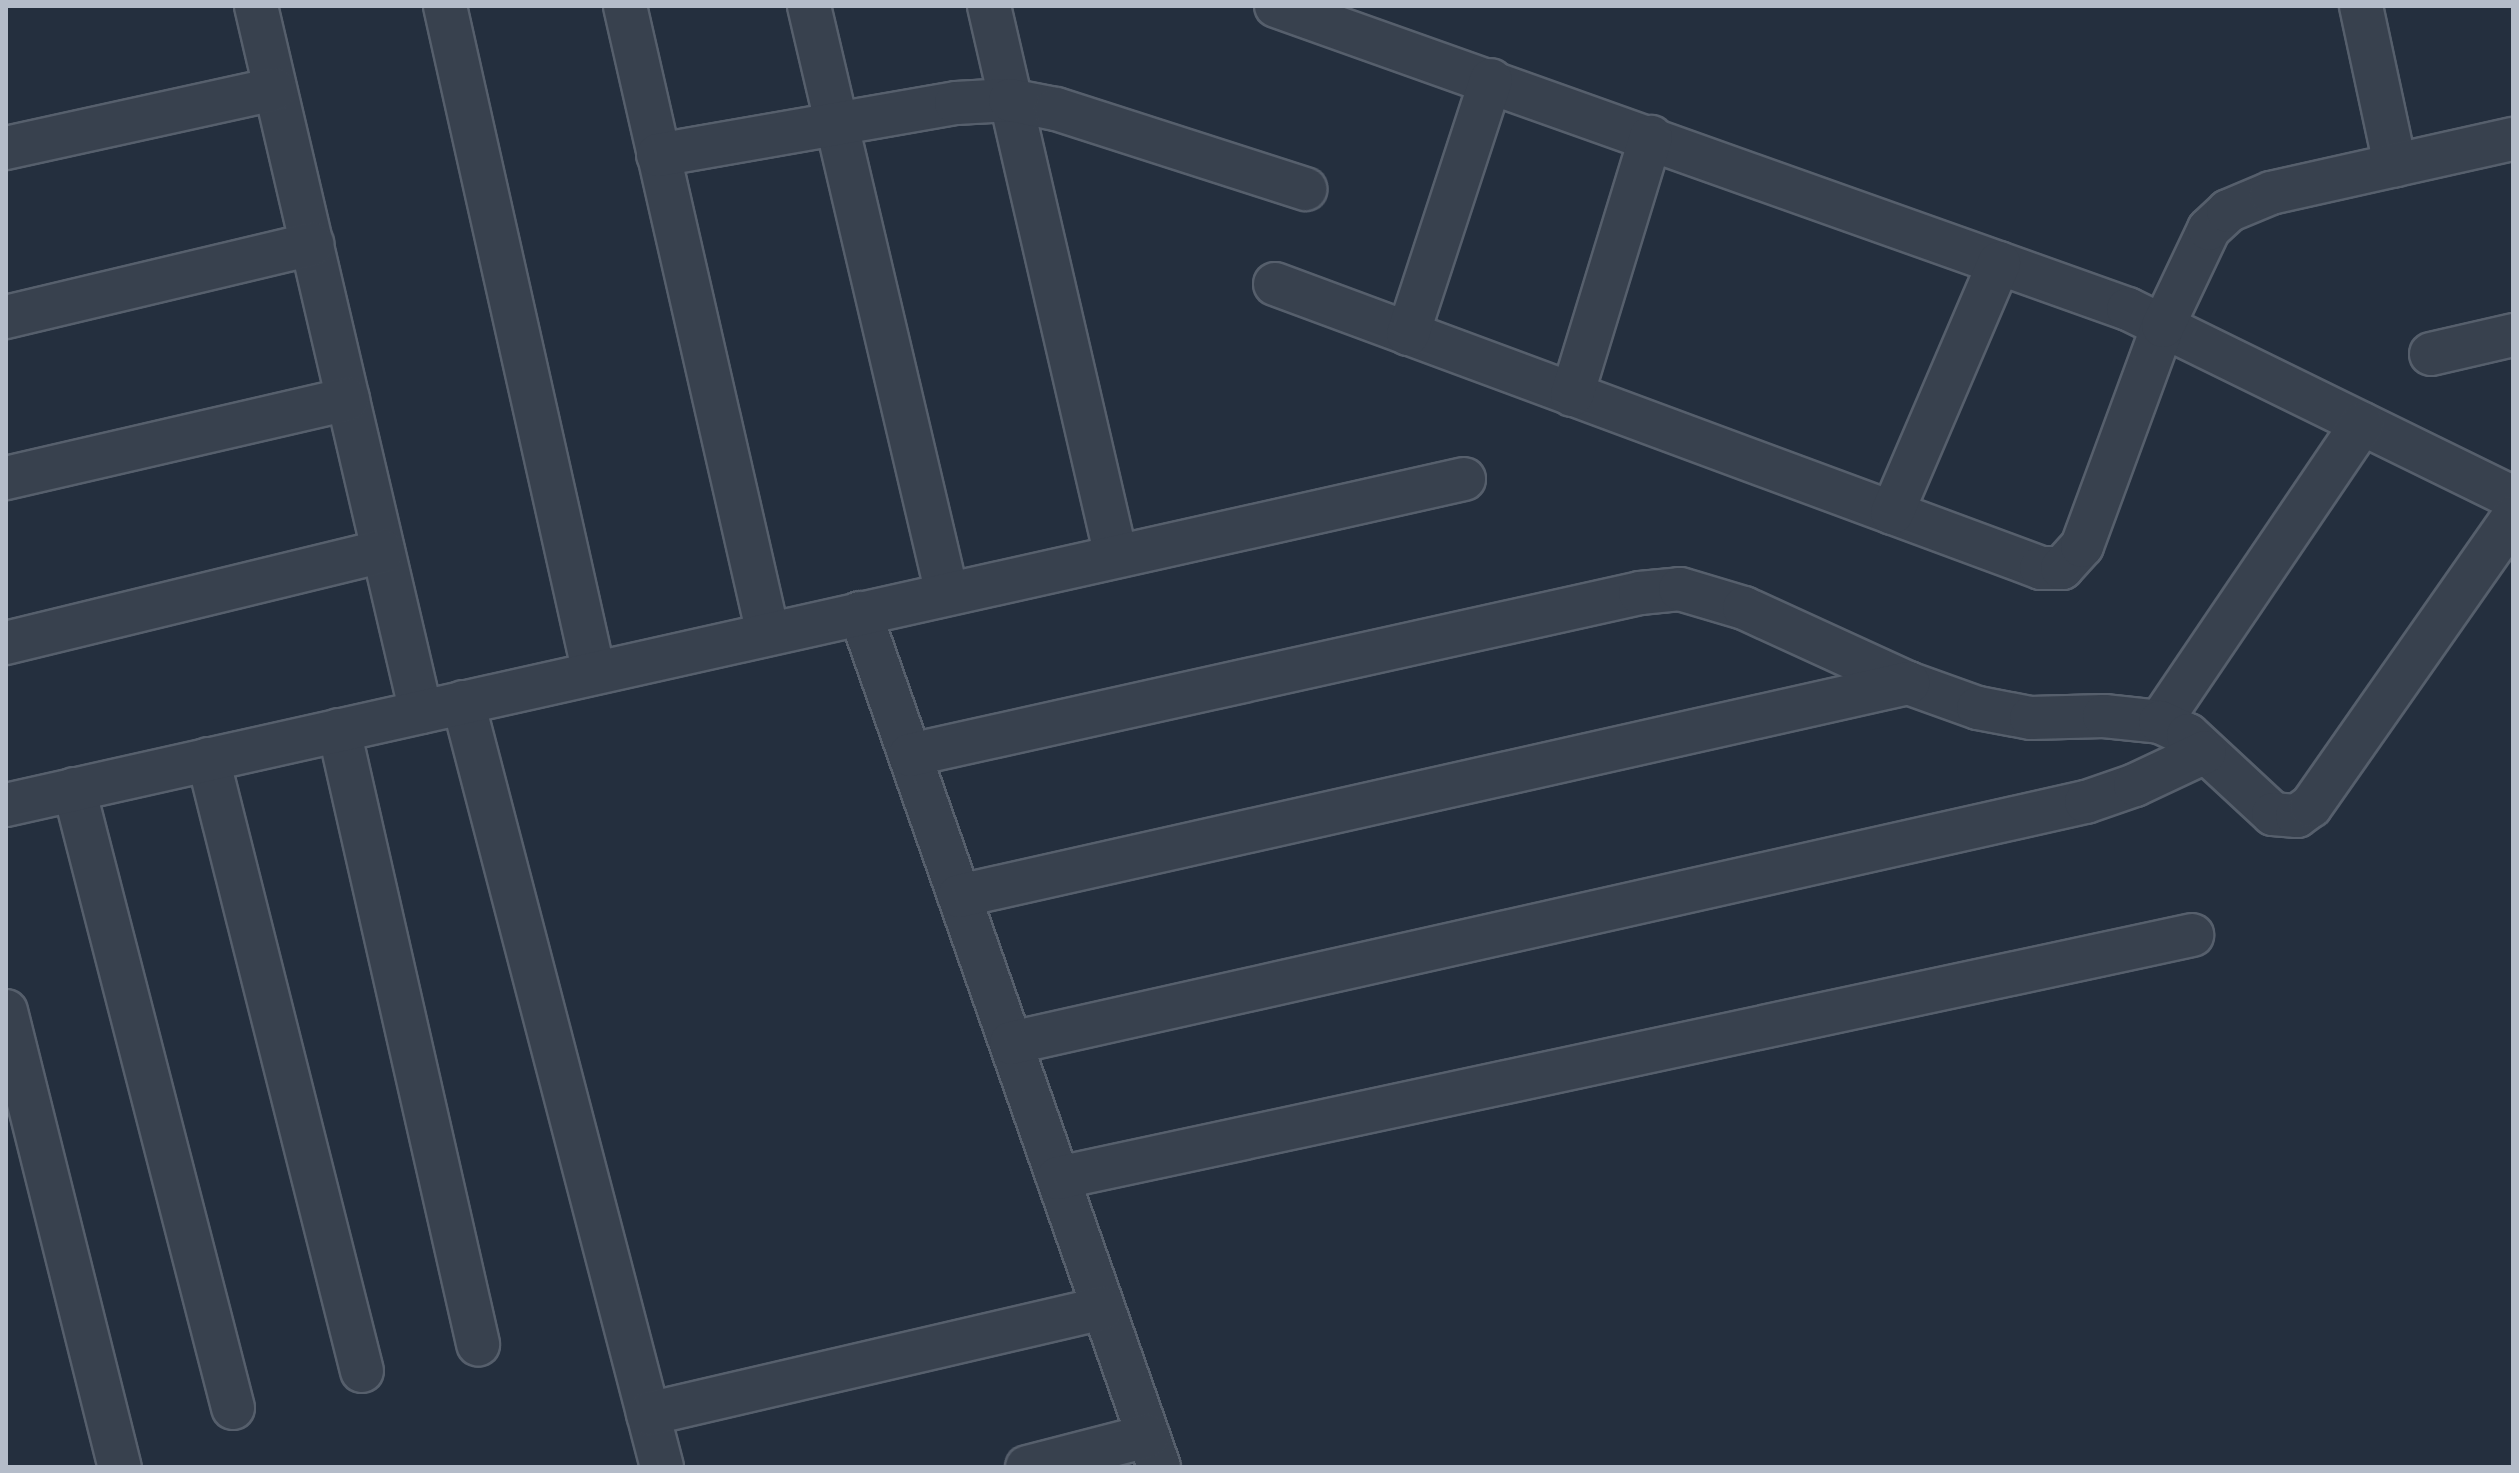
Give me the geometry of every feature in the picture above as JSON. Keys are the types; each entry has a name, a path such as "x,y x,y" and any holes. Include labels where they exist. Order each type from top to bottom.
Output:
{"street":[{"path":"256,6 421,712"},
{"path":"445,6 594,673"},
{"path":"625,6 768,634"},
{"path":"809,6 947,594"},
{"path":"989,6 1116,556"},
{"path":"1276,6 2128,309 2513,498"},
{"path":"2361,6 2395,165"},
{"path":"1408,334 1491,80"},
{"path":"6,148 275,89"},
{"path":"658,155 956,103 1010,100 1056,109 1305,189"},
{"path":"1572,395 1651,137"},
{"path":"1275,284 2041,568 2062,568 2082,546 2163,326 2209,229 2228,211 2271,193 2513,139"},
{"path":"6,317 312,244"},
{"path":"1892,513 1999,263"},
{"path":"2431,354 2513,335"},
{"path":"6,478 348,399"},
{"path":"2160,722 2362,424"},
{"path":"6,805 1464,479"},
{"path":"910,755 1640,593 1680,589 1744,608 1908,683 1978,708 2031,718 2104,716 2160,722 2188,735 2273,814 2297,816 2311,806 2513,517"},
{"path":"6,643 383,551"},
{"path":"860,613 1153,1452 1027,1467"},
{"path":"959,896 1908,683"},
{"path":"463,702 662,1467"},
{"path":"339,730 478,1344"},
{"path":"1011,1043 2086,802 2135,785 2205,752"},
{"path":"208,759 362,1371"},
{"path":"74,789 233,1408"},
{"path":"1058,1178 2192,935"},
{"path":"6,1011 120,1467"},
{"path":"648,1414 1103,1308"}]}
